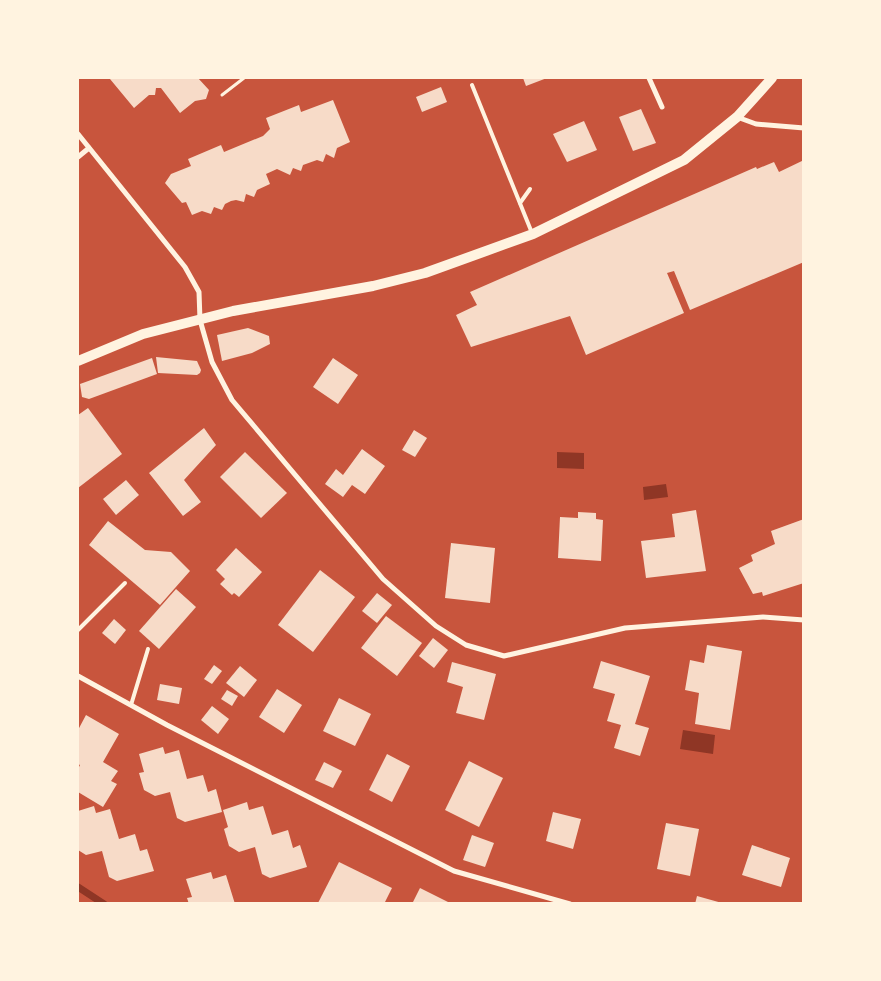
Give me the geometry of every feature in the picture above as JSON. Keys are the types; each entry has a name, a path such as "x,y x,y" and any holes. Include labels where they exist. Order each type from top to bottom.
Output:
{"main road":[{"path":"78,361 143,334 233,311 425,273 533,234 684,160 737,117 772,78"}],"street":[{"path":"649,78 662,107"},
{"path":"737,117 756,124 804,128"},
{"path":"78,134 185,267 199,292 200,320 212,362 220,379 244,415 383,579 436,626 466,646 504,656 625,628 763,617 804,620"},
{"path":"78,156 89,148"},
{"path":"78,677 454,871 570,904"}],"lane":[{"path":"472,84 533,234"},
{"path":"520,203 530,190"},
{"path":"78,630 125,583"},
{"path":"131,705 148,649"}],"path":[{"path":"222,95 227,94 237,79 244,78"}],"shaded area":[{"path":"557,452 584,453 584,469 557,468"},
{"path":"666,484 668,497 644,500 643,487"},
{"path":"683,730 715,735 713,754 680,749"}],"building":[{"path":"198,78 209,90 206,99 195,101 180,113 161,88 156,88 155,95 149,95 134,108 110,79"},
{"path":"523,78 547,78 526,86"},
{"path":"441,87 447,102 422,112 416,97"},
{"path":"333,100 350,142 337,148 334,158 326,154 323,162 317,160 303,165 301,171 293,168 290,175 277,169 266,174 270,184 257,190 254,197 246,194 244,202 231,201 225,204 222,210 214,207 211,214 202,211 192,215 186,202 182,203 165,183 171,174 191,166 188,159 221,145 224,152 263,136 270,129 266,118 299,105 301,112"},
{"path":"641,109 656,143 633,151 619,117"},
{"path":"584,121 597,150 567,162 553,134"},
{"path":"804,160 804,262 690,310 674,271 667,273 684,313 586,355 570,316 471,347 456,315 477,305 470,292 756,167 757,169 774,162 779,172"},
{"path":"248,328 269,336 270,344 252,353 222,361 217,335"},
{"path":"156,357 197,361 201,370 197,375 158,373"},
{"path":"152,358 157,374 89,399 82,397 80,384"},
{"path":"333,358 358,375 338,404 313,387"},
{"path":"88,408 122,454 78,488 78,415"},
{"path":"204,428 216,445 184,480 201,502 183,516 149,473"},
{"path":"414,430 427,438 415,457 402,450"},
{"path":"362,449 385,466 365,494 352,485 343,497 325,484 336,469 343,475"},
{"path":"245,452 287,493 261,518 220,477"},
{"path":"126,480 139,495 116,515 103,499"},
{"path":"696,510 706,571 646,578 641,541 675,537 672,514"},
{"path":"578,512 596,513 596,519 603,520 601,561 558,558 560,517 578,518"},
{"path":"804,519 804,583 763,596 762,592 753,594 739,568 753,561 751,555 775,544 771,531"},
{"path":"108,521 145,550 171,552 190,571 160,605 89,545"},
{"path":"451,543 495,548 490,603 445,598"},
{"path":"236,548 262,572 239,597 234,593 232,595 220,584 225,579 216,570"},
{"path":"320,570 355,597 313,652 278,625"},
{"path":"176,589 196,607 159,649 139,631"},
{"path":"377,593 392,605 377,623 362,611"},
{"path":"386,616 422,643 397,676 361,648"},
{"path":"114,619 126,630 115,644 102,633"},
{"path":"433,638 448,650 434,668 419,656"},
{"path":"707,645 742,651 730,730 695,724 699,693 685,690 690,660 704,663"},
{"path":"601,661 650,676 635,724 649,728 640,756 614,748 621,725 607,721 615,694 593,688"},
{"path":"452,662 496,674 484,720 456,713 463,687 447,682"},
{"path":"214,665 222,671 212,684 204,679"},
{"path":"240,666 257,680 244,697 226,683"},
{"path":"160,684 182,688 179,704 157,700"},
{"path":"277,689 302,705 284,733 259,717"},
{"path":"227,690 238,696 232,706 221,699"},
{"path":"339,698 371,714 355,746 323,731"},
{"path":"212,706 229,719 218,734 201,720"},
{"path":"86,715 119,734 103,762 118,771 111,781 117,784 103,807 78,792 78,769 80,765 78,764 78,730"},
{"path":"163,747 165,754 179,750 187,779 203,775 208,792 216,789 222,812 185,822 177,818 170,792 155,796 144,790 139,773 144,772 139,754"},
{"path":"387,754 410,766 392,802 369,790"},
{"path":"469,761 503,778 479,827 445,810"},
{"path":"324,762 342,771 333,788 315,780"},
{"path":"247,802 249,810 263,806 272,835 288,830 293,848 300,845 307,867 270,878 262,874 255,847 239,852 229,846 224,829 228,827 223,810"},
{"path":"94,806 96,813 110,809 119,839 135,834 140,851 147,849 154,871 117,881 109,877 102,851 86,855 78,850 78,811"},
{"path":"553,812 581,819 573,849 546,841"},
{"path":"666,823 699,829 690,876 657,869"},
{"path":"472,835 494,843 485,867 463,860"},
{"path":"752,845 790,858 781,887 742,875"},
{"path":"339,862 392,888 384,904 318,903"},
{"path":"211,872 213,879 226,875 235,904 189,904 187,898 192,897 186,879"},
{"path":"420,888 452,904 412,904"},
{"path":"697,896 722,903 722,904 695,904"}],"waterway":[{"path":"78,887 104,904"}]}
